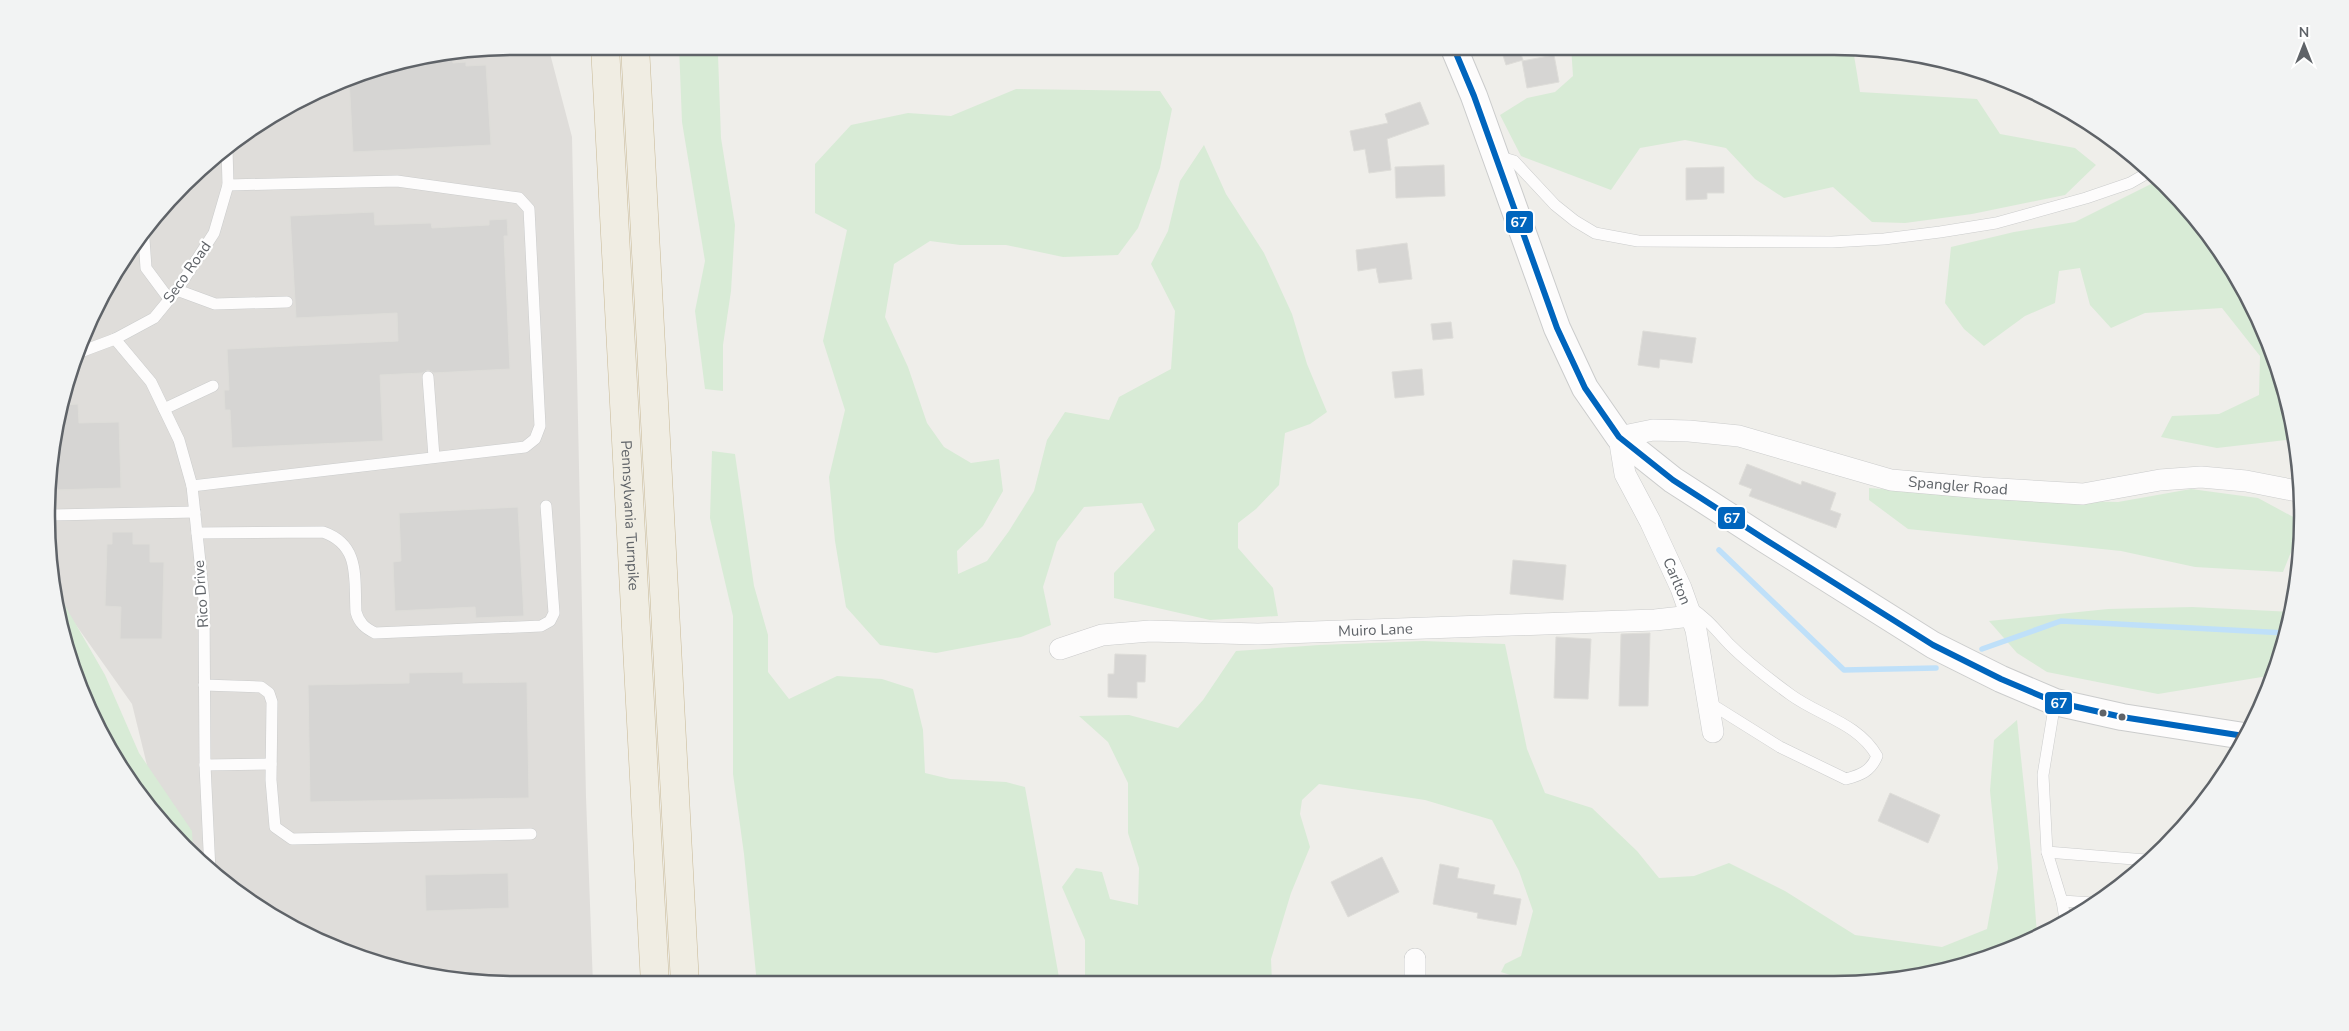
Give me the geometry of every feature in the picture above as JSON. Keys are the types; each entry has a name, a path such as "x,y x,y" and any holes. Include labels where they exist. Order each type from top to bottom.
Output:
{"highway":[{"name":"Pennsylvania Turnpike","path":"605,55 655,976"},
{"name":"Pennsylvania Turnpike","path":"635,55 685,976"}],"street":[{"path":"1456,55 1557,328 1585,388 1618,437 1673,480 1933,645 2001,679 2055,702 2122,717 2238,735"},
{"name":"Spangler Road","path":"1618,437 1653,430 1690,430 1739,436 1891,480 1982,488 2083,494 2160,480 2201,477 2246,481 2293,490"},
{"name":"Carlton","path":"1618,437 1625,474 1650,521 1696,630 1713,732"},
{"name":"Muiro Lane","path":"1060,649 1102,635 1150,631 1258,634 1655,620 1689,610"},
{"path":"1415,960 1415,976"}],"lane":[{"name":"Seco Road","path":"86,350 115,339 154,318 169,300 214,234 228,185 227,156"},
{"path":"1495,156 1514,161 1555,205 1588,229 1613,238 1638,240 1832,242 1884,239 1940,232 1996,223 2086,198 2130,183 2144,175"},
{"path":"192,486 525,447 531,444 539,433 540,426 529,209 525,203 512,195 397,181 228,185"},
{"path":"144,243 146,268 169,300"},
{"path":"176,290 215,304 287,302"},
{"name":"Rico Drive","path":"115,339 151,382 179,440 192,486 204,600 205,766 209,860"},
{"path":"428,377 434,457"},
{"path":"164,409 213,386"},
{"path":"197,533 323,532 333,535 346,546 353,561 358,619 362,626 375,632 541,626 550,621 554,613 546,506"},
{"path":"55,515 195,512"},
{"path":"1689,610 1707,618 1728,643 1754,668 1793,697 1856,731 1869,742 1877,756 1874,764 1864,774 1846,779 1780,747 1708,702"},
{"path":"204,685 261,687 269,693 272,702 271,764 275,827 292,839 531,834"},
{"path":"2055,702 2043,775 2047,852 2064,914"},
{"path":"205,766 271,764"},
{"path":"2047,852 2140,859"},
{"path":"2062,901 2082,902"}],"shaded area":[{"path":"550,55 572,137 586,797 593,976 485,975 426,967 367,952 312,929 285,914 235,881 212,862 156,804 132,704 65,610 59,576 55,516 59,455 64,426 79,367 102,312 133,260 169,212 212,169 260,133 312,102 367,79 426,64 485,56"}],"green space":[{"path":"679,55 718,55 721,138 735,225 731,291 723,345 723,391 705,389 695,311 705,261 682,122"},
{"path":"1572,55 1854,56 1860,92 1977,99 2000,134 2075,148 2096,165 2065,195 1972,214 1905,223 1872,222 1833,187 1784,198 1755,179 1726,148 1685,140 1640,148 1611,190 1521,156 1500,115 1527,98 1555,92 1573,76"},
{"path":"1016,89 1160,91 1172,109 1160,168 1138,228 1118,255 1063,257 1006,245 960,245 930,241 894,264 885,317 908,367 927,423 944,447 971,463 999,459 1003,491 983,526 957,551 958,574 987,561 1009,531 1034,491 1047,440 1065,412 1109,420 1119,397 1171,369 1175,311 1151,264 1168,231 1180,181 1204,145 1226,194 1264,253 1292,314 1307,364 1327,412 1310,424 1285,433 1279,485 1256,509 1238,523 1238,548 1273,588 1278,616 1210,620 1114,598 1114,573 1155,530 1142,503 1084,507 1057,542 1043,587 1051,625 1021,637 936,653 880,645 846,607 835,541 829,477 845,410 823,341 847,230 815,213 815,164 851,125 908,113 951,116"},
{"path":"2152,183 2159,190 2199,235 2232,285 2247,312 2270,367 2287,440 2217,448 2161,437 2172,416 2219,414 2259,395 2260,356 2222,308 2145,313 2111,328 2090,305 2080,268 2059,271 2055,303 2025,316 1984,346 1964,329 1945,303 1951,247 2014,232 2075,222"},
{"path":"712,451 735,454 754,586 768,635 768,672 789,699 837,676 882,679 913,689 923,730 925,773 950,779 1006,782 1025,787 1059,976 756,976 744,854 733,774 733,616 710,518"},
{"path":"1869,488 2027,500 2118,502 2191,489 2258,498 2294,517 2293,547 2283,572 2195,567 2121,551 1908,529 1869,500"},
{"path":"64,603 105,675 139,753 192,831 193,843 150,796 117,746 102,719 79,664"},
{"path":"2192,607 2283,612 2265,676 2158,694 2047,672 2017,653 1989,621 2108,609"},
{"path":"1423,641 1505,644 1527,749 1545,793 1592,808 1637,851 1659,878 1694,876 1729,863 1785,891 1855,935 1942,947 1987,929 1998,868 1990,791 1994,740 2017,720 2031,853 2037,929 1982,952 1953,960 1894,972 1864,975 1513,976 1501,972 1505,964 1521,956 1533,911 1519,871 1492,820 1425,800 1319,784 1302,800 1300,814 1310,847 1291,893 1271,959 1272,976 1085,976 1085,940 1062,887 1076,868 1102,872 1110,899 1138,905 1139,868 1128,833 1128,783 1108,742 1079,716 1129,715 1178,728 1203,700 1236,651 1319,645"}],"building":[{"path":"1503,55 1521,55 1523,60 1506,65"},
{"path":"1554,55 1559,82 1527,88 1522,61"},
{"path":"452,59 453,63 466,62 466,66 486,65 491,145 353,152 349,86 396,71"},
{"path":"1420,102 1429,124 1387,139 1391,170 1369,173 1365,149 1354,151 1350,131 1388,123 1385,114"},
{"path":"1444,165 1445,196 1396,198 1395,167"},
{"path":"1724,167 1724,193 1707,193 1707,199 1686,200 1686,168"},
{"path":"374,212 375,225 431,223 432,228 489,225 489,220 507,219 508,236 504,236 510,369 434,373 428,370 422,373 380,375 383,441 232,448 230,410 225,410 224,390 229,390 227,349 398,341 397,313 296,318 290,216"},
{"path":"1407,243 1412,279 1379,283 1376,268 1358,271 1356,250"},
{"path":"1451,322 1453,338 1433,340 1431,324"},
{"path":"1643,331 1696,338 1692,363 1660,359 1659,368 1638,365"},
{"path":"1422,369 1424,395 1395,398 1392,372"},
{"path":"78,404 79,423 119,422 121,488 56,490 59,455 69,405"},
{"path":"1747,464 1801,485 1802,481 1836,493 1830,510 1841,514 1836,528 1749,496 1752,489 1739,484"},
{"path":"518,507 524,616 476,618 475,607 395,611 393,562 401,561 399,513"},
{"path":"112,532 133,532 133,544 150,544 150,562 164,562 162,639 120,639 121,607 105,606 107,544 112,544"},
{"path":"1513,560 1566,565 1563,600 1510,594"},
{"path":"1650,633 1648,706 1619,706 1621,634"},
{"path":"1556,637 1591,639 1588,699 1554,698"},
{"path":"1115,654 1146,655 1145,682 1137,682 1137,698 1108,697 1108,674 1114,674"},
{"path":"463,672 463,683 527,682 529,798 310,802 308,685 409,683 409,673"},
{"path":"1890,793 1940,815 1928,843 1878,821"},
{"path":"1382,857 1399,892 1348,917 1331,882"},
{"path":"1440,864 1459,868 1457,878 1495,885 1493,894 1521,899 1516,925 1477,918 1478,913 1433,904"},
{"path":"508,873 509,908 426,911 425,875"}],"waterway":[{"path":"1719,550 1844,670 1936,668"},
{"path":"1982,649 2061,621 2279,633"}],"transit line":[{"name":"67","path":"1457,55 1474,96 1557,328 1585,388 1619,437 1673,480 1766,540 1933,645 2001,679 2055,702 2122,717 2238,735"}]}
